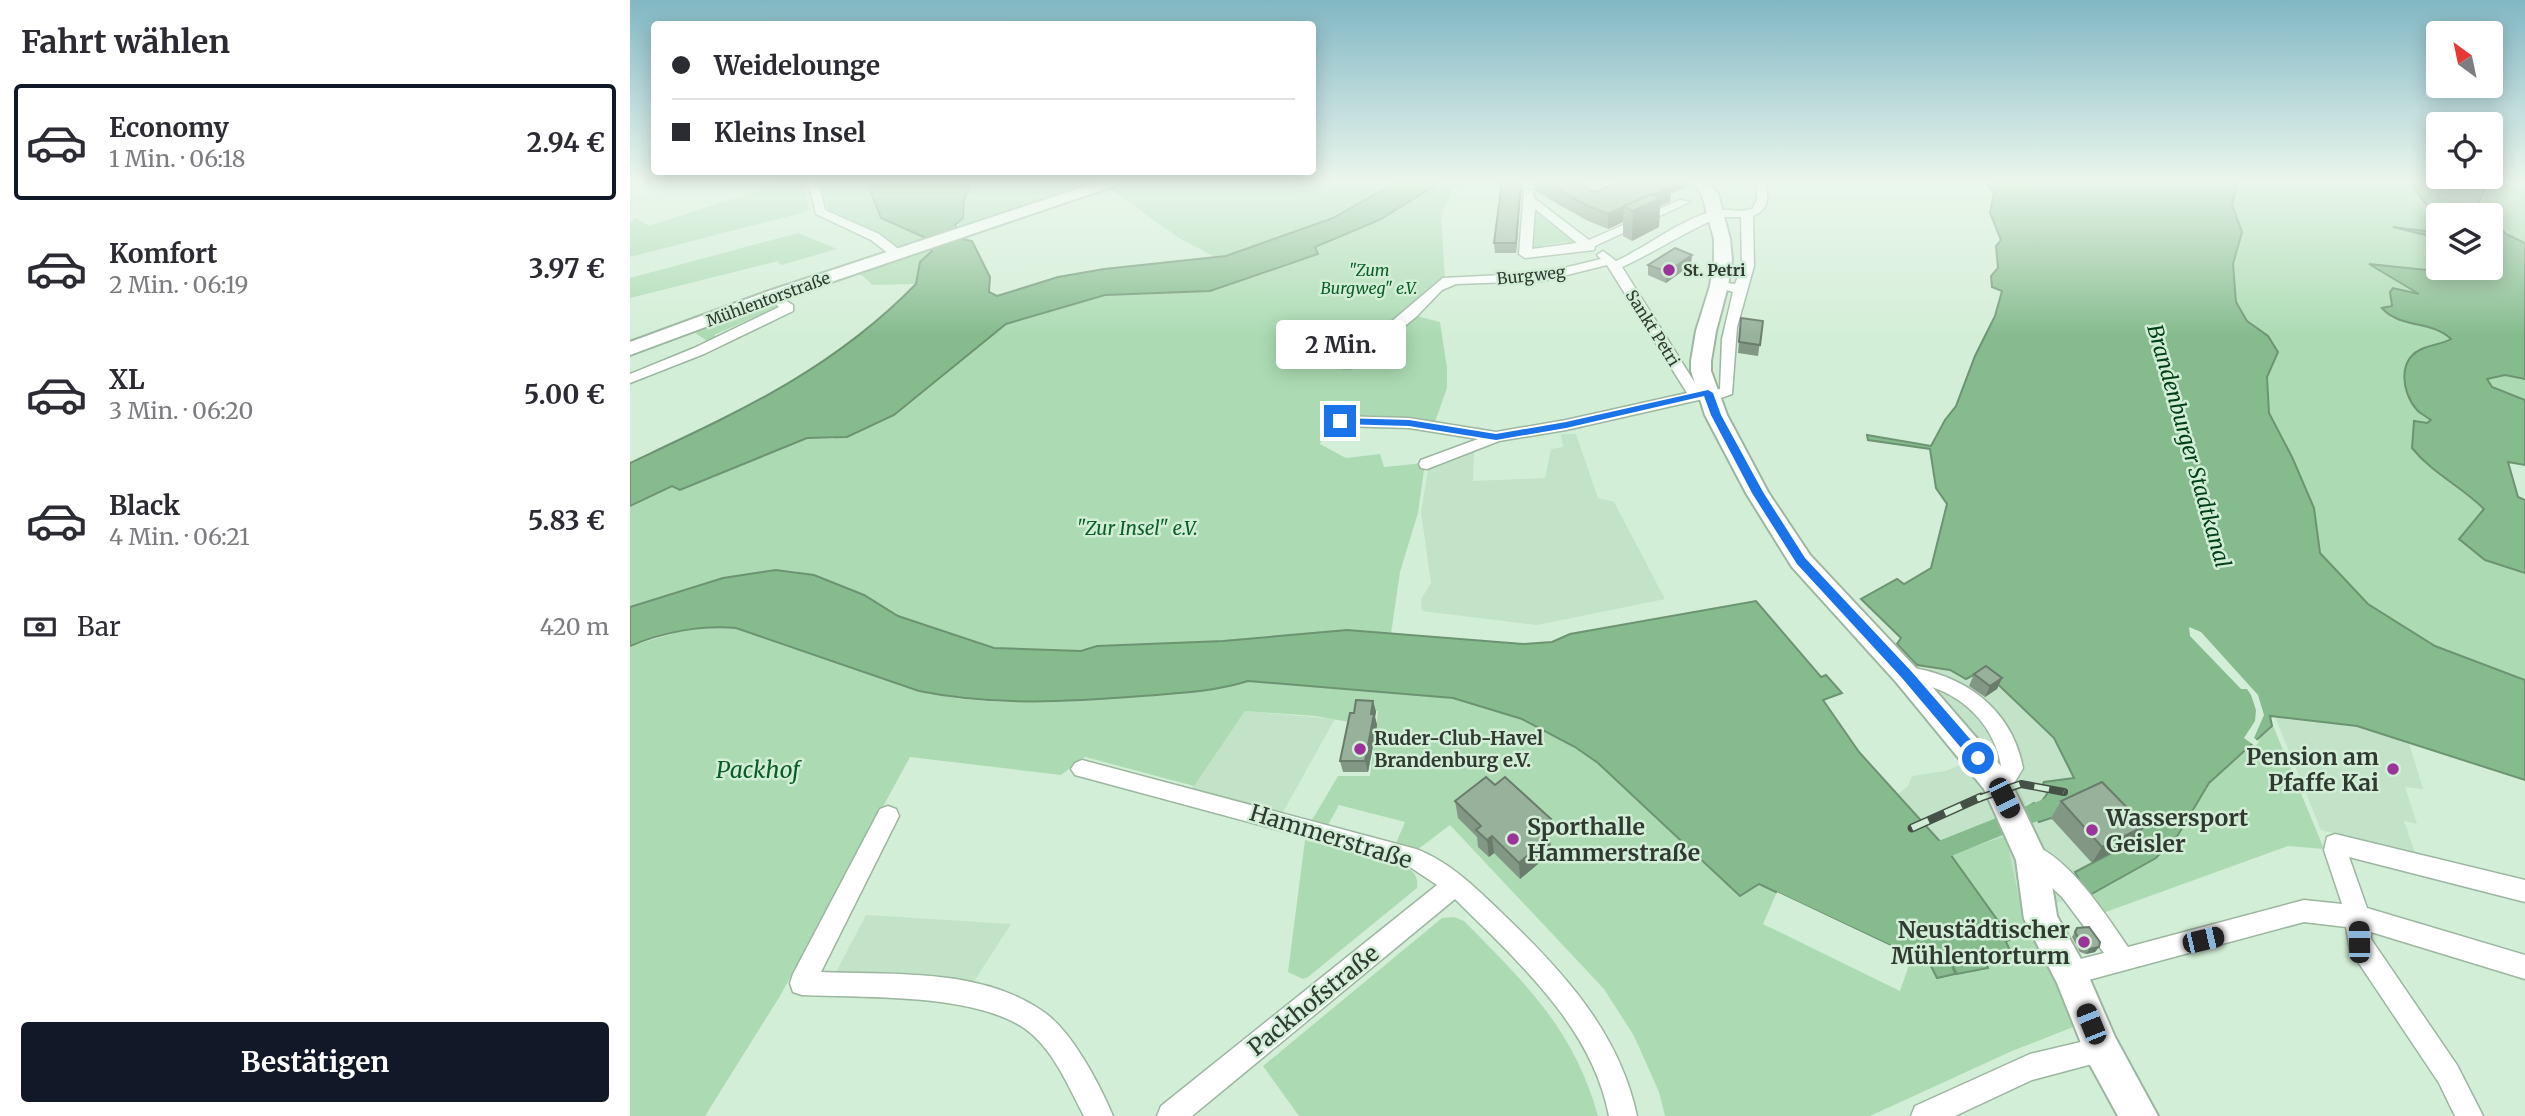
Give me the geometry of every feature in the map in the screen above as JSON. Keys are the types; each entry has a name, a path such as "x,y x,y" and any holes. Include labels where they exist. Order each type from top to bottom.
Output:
{"street":[{"path":"864,232 902,252"},
{"name":"Mühlentorstraße","path":"630,349 772,296 958,232"},
{"path":"1526,232 1525,254 1589,246 1619,232"},
{"path":"1573,232 1589,246"},
{"name":"Burgweg","path":"1348,365 1411,314 1437,287 1449,281 1543,277 1648,251 1678,232"},
{"path":"1721,232 1723,260 1701,361 1704,395 1757,493 1801,561 1978,758 2000,793 2027,848 2041,919 2070,973 2102,1050 2139,1116"},
{"path":"1427,464 1496,437 1727,391 1725,372 1730,321 1748,265 1747,232"},
{"name":"Sankt Petri","path":"1609,260 1704,395"},
{"path":"1719,286 1740,289"},
{"path":"630,379 786,311 788,308 772,296"},
{"path":"1340,421 1385,421 1496,437"},
{"path":"1906,675 1922,675 1949,685 1971,698 1994,722 2011,748 2012,768 2000,793"},
{"name":"Hammerstraße","path":"1082,769 1416,859 1455,884 1536,963 1578,1014 1616,1086 1623,1116"},
{"path":"888,816 802,983 964,992 1034,1019 1059,1048 1099,1116"},
{"path":"2469,1116 2448,1074 2359,942 2358,917 2335,844 2525,891"},
{"path":"2027,848 2054,870 2088,909 2122,959"},
{"name":"Packhofstraße","path":"1171,1116 1455,884"},
{"path":"2070,973 2304,911 2358,917 2525,967"},
{"path":"1925,1116 2031,1067 2102,1050"}],"shaded area":[{"path":"1561,434 1576,434 1598,498 1614,502 1665,599 1537,625 1422,611 1421,599 1431,583 1421,512 1428,470 1474,449 1473,481 1545,478 1551,449 1563,447"},
{"path":"1917,665 1950,670 1966,679 1983,670 2054,738 2074,778 2046,789 2047,793 2038,806 2051,818 2133,842 2075,873 2088,896 1994,916 1945,847 1898,794 1908,786 1912,776 1945,771 1978,758 1906,675"},
{"path":"1245,711 1335,719 1279,819 1187,795"},
{"path":"2275,717 2357,726 2409,743 2423,789 2405,787 2417,824 2404,821 2415,852 2321,830"},
{"path":"866,915 1011,924 973,983 835,974"}],"green space":[{"path":"630,232 727,232 630,257"},
{"path":"866,232 913,232 926,238 932,251 920,262 916,284 873,285 858,272 905,248"},
{"path":"1171,232 1293,232 1226,256 1215,257"},
{"name":"\"Zur Insel\" e.V.","path":"1351,232 1442,232 1445,279 1393,324 1371,333 1398,327 1413,315 1440,322 1447,368 1447,388 1435,422 1353,416 1328,423 1320,444 1346,458 1380,454 1384,467 1425,463 1418,513 1400,572 1391,634 1347,630 1223,641 1097,646 1081,651 994,648 898,616 864,595 795,571 776,570 723,578 630,607 630,506 673,486 681,490 807,438 833,439 894,415 1006,324 1105,295 1210,291 1317,254 1314,248"},
{"path":"1531,232 1561,232 1574,242 1573,245 1567,242 1543,245 1544,249 1530,251"},
{"path":"2242,232 2415,232 2426,235 2426,270 2372,264 2422,296 2390,292 2391,318 2442,330 2451,339 2437,346 2423,348 2431,420 2427,423 2451,482 2465,490 2484,509 2459,540 2485,560 2525,573 2525,680 2435,646 2368,604 2320,553 2314,508 2269,413 2267,336 2247,321 2236,302 2233,264"},
{"path":"2507,232 2525,232 2525,243 2518,239"},
{"path":"798,233 837,249 781,265 778,261 630,298 630,278"},
{"path":"771,302 781,310 774,314 768,311 714,335 719,339 662,363 659,361 707,341 694,332"},
{"path":"2505,375 2525,379 2525,400 2492,387 2486,378"},
{"name":"Packhof","path":"714,626 791,644 916,690 969,700 1028,702 1117,698 1196,692 1248,681 1453,698 1522,719 1575,747 1598,763 1740,895 1759,884 1777,892 1763,924 1900,991 1912,956 1955,974 1949,963 1987,967 1984,961 2011,940 1950,855 2006,836 2023,918 2081,1024 2012,1051 1870,1116 1665,1116 1659,1092 1634,1036 1604,989 1450,825 1417,850 1396,843 1405,822 1339,805 1328,825 1312,820 1338,776 1370,776 1378,711 1353,711 1350,722 1315,716 1245,711 1194,786 1085,757 1061,775 910,757 780,996 705,1116 630,1116 630,646 678,632"},
{"path":"2269,716 2324,849 2288,846 2103,913 2088,896 2157,858 2178,835 2209,783 2259,740"},
{"path":"1305,840 1408,868 1416,876 1417,888 1303,979 1288,972"},
{"path":"1454,917 1464,921 1545,1009 1576,1058 1598,1116 1299,1116 1263,1066 1442,918"}],"water":[{"path":"913,232 959,232 963,239 972,241 990,277 989,292 997,296 1058,277 1104,269 1226,256 1293,232 1350,232 1315,247 1318,254 1210,291 1105,295 1006,324 894,415 847,437 807,438 680,490 672,486 630,506 630,463 746,407 817,365 851,341 884,315 916,284 920,262 932,251 926,238"},
{"name":"Brandenburger Stadtkanal","path":"1998,232 2242,232 2233,264 2236,302 2247,321 2268,336 2278,352 2267,377 2269,413 2314,508 2320,553 2368,604 2435,646 2525,680 2525,780 2357,726 2270,716 2272,726 2209,783 2178,835 2156,858 2088,896 2075,872 2133,842 2051,818 2039,822 2029,806 2034,803 2038,806 2047,794 2046,789 2041,788 2044,782 2074,778 2054,738 1983,670 1966,679 1950,670 1917,665 1897,644 1901,638 1861,599 1897,579 1904,584 1931,568 1947,504 1936,488 1930,449 1868,440 1867,435 1931,446 1956,406 1975,356 1995,316 2002,291 1992,287 1991,276 1998,268 1996,246 2001,240"},
{"path":"2503,232 2525,243 2525,379 2505,375 2487,379 2492,387 2525,400 2525,465 2508,462 2518,497 2525,500 2525,573 2485,560 2459,539 2484,509 2412,448 2414,421 2427,423 2431,420 2412,403 2405,385 2406,367 2415,353 2451,339 2435,329 2389,315 2382,308 2392,306 2390,292 2393,288 2419,294 2369,264 2426,270 2426,280 2503,280"},
{"path":"776,570 814,575 864,595 898,616 994,648 1081,651 1097,646 1223,641 1347,630 1523,644 1552,642 1570,634 1756,601 1821,677 1826,675 1842,693 1823,700 1859,752 1945,847 2011,939 2006,942 2012,954 1985,961 1988,968 1957,974 1951,963 1955,974 1937,978 1930,964 1759,884 1740,896 1598,763 1575,747 1522,719 1453,698 1248,681 1209,690 1169,694 1058,701 1002,701 919,691 736,628 682,631 630,646 630,607 723,578"}],"pier":[{"path":"2189,627 2201,632 2258,695 2264,715 2254,738 2259,742 2255,746 2244,738 2255,721 2256,710 2251,695 2247,689 2241,689 2190,636"},
{"path":"1777,892 1912,956 1911,959 1776,895"}],"building":[{"path":"1495,232 1517,232 1516,243 1494,243"},
{"path":"1675,248 1692,255 1667,272 1648,265"},
{"path":"1741,318 1763,321 1760,345 1739,342"},
{"path":"1986,666 2002,678 1990,686 1974,674"},
{"name":"Ruder-Club-Havel Brandenburg e.V.","path":"1356,700 1373,701 1371,714 1374,714 1365,761 1340,761 1350,713 1354,713"},
{"name":"Sporthalle Hammerstraße","path":"1486,777 1495,785 1505,777 1551,819 1541,828 1550,836 1519,863 1492,836 1487,840 1476,830 1481,826 1455,801"},
{"path":"2102,782 2145,826 2102,847 2061,801"},
{"path":"2089,927 2100,942 2099,947 2084,947 2075,932 2077,928"}],"waterway":[{"path":"1924,857 2054,804"}],"railway":[{"path":"1977,799 2021,784 2064,792"},
{"path":"1912,828 1981,797"}],"place":[{"name":"St. Petri","path":"1669,270"},
{"name":"Ruder-Club-Havel Brandenburg e.V.","path":"1360,749"},
{"name":"Pension am Pfaffe Kai","path":"2393,769"},
{"name":"Wassersport Geisler","path":"2092,830"},
{"name":"Sporthalle Hammerstraße","path":"1513,839"},
{"name":"Neustädtischer Mühlentorturm","path":"2084,942"}],"route":[{"path":"1340,421 1409,423 1496,437 1566,425 1708,393 1716,415 1757,493 1801,561 1978,758"}],"park label":[{"name":"\"Zum Burgweg\" e.V.","path":"1369,279"}]}
